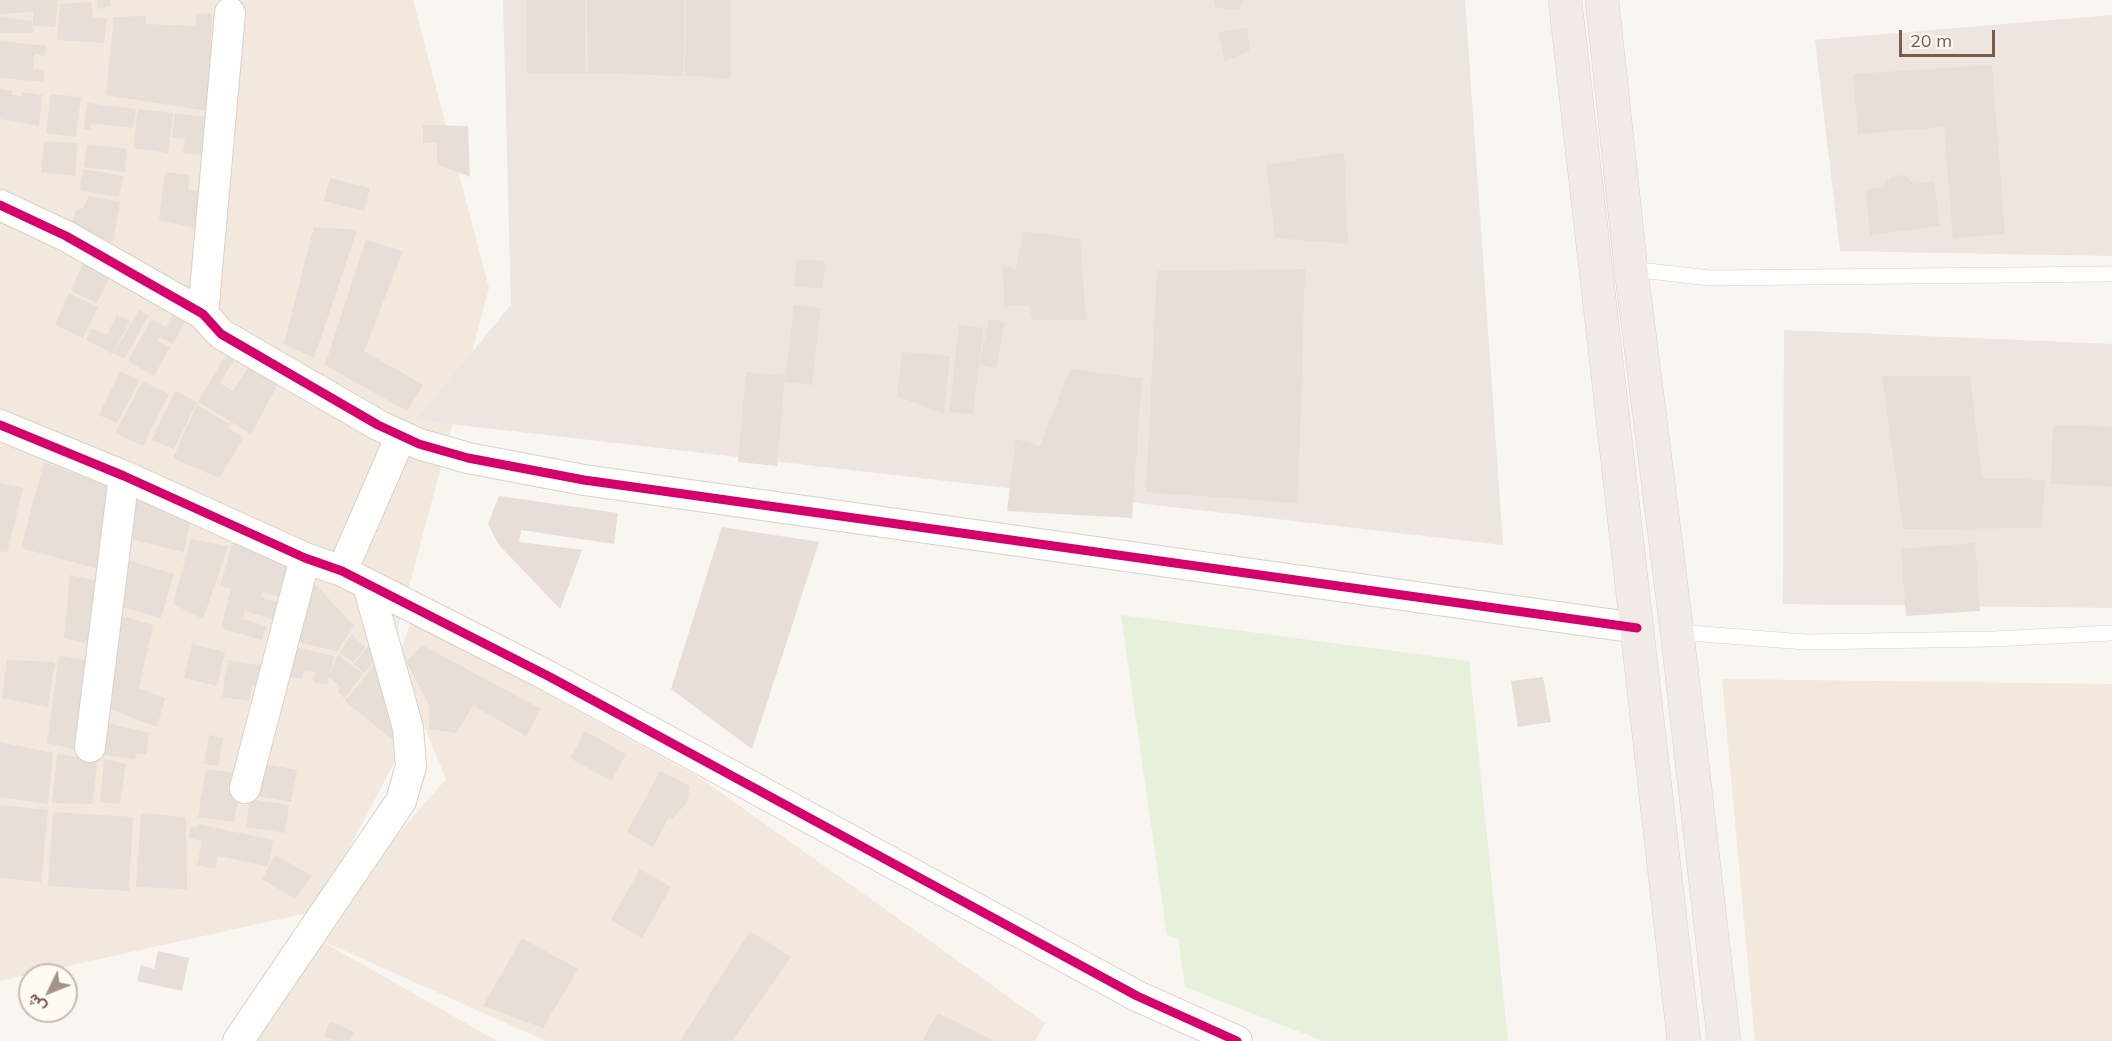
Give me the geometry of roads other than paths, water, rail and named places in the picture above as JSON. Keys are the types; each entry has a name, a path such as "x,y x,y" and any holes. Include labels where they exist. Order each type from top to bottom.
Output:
{"highway":[{"path":"1565,0 1684,1041"},
{"path":"1602,0 1631,270 1677,632 1724,1041"}],"street":[{"path":"203,314 230,13"},
{"path":"0,206 66,236 203,314 221,334 401,436 419,444 468,458 584,480 1637,628"},
{"path":"0,425 124,476 305,558 342,571 550,677 1137,996 1237,1041"},
{"path":"342,571 401,436"},
{"path":"90,747 124,476"},
{"path":"245,788 305,558"},
{"path":"238,1041 389,819 404,792 411,766 408,729 368,585"}],"lane":[{"path":"1631,270 1710,278 2112,274"},
{"path":"1677,632 1805,642 1993,639 2112,633"}]}
